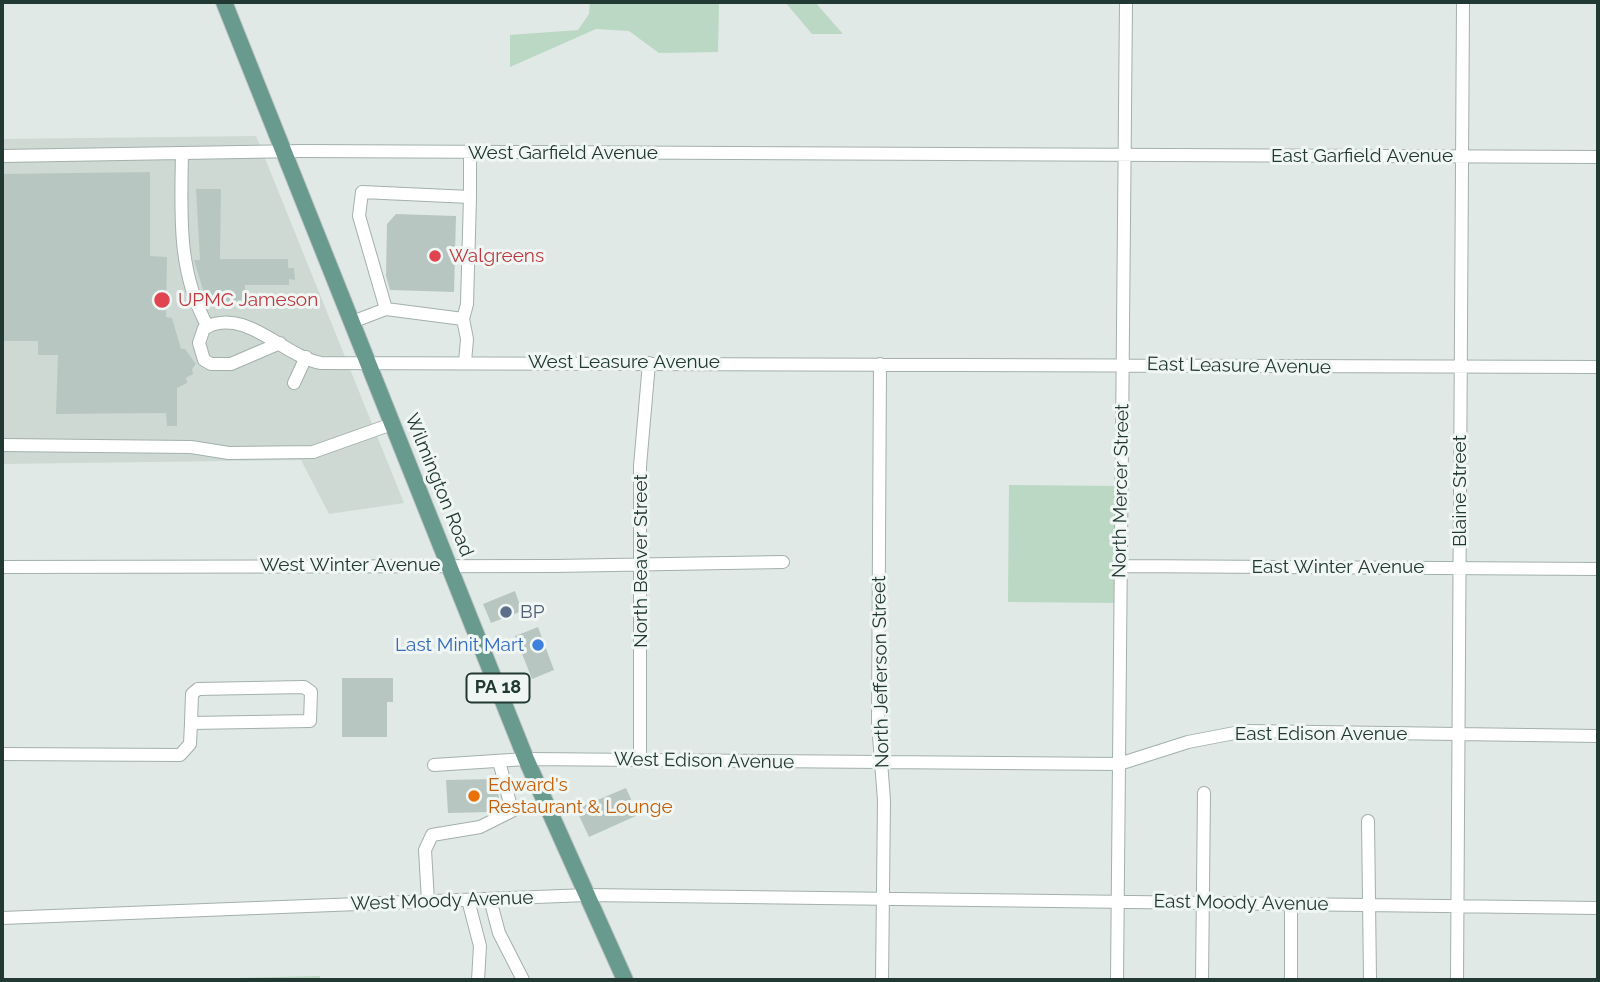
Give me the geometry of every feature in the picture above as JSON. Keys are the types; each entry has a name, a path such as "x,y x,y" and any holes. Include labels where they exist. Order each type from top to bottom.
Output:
{"main road":[{"name":"Wilmington Road","path":"224,2 526,759 625,980"}],"street":[{"name":"North Mercer Street","path":"1117,980 1126,2"},
{"name":"Blaine Street","path":"1457,980 1463,2"},
{"name":"West Garfield Avenue","path":"2,156 470,152 1125,156"},
{"path":"466,362 467,340 463,319 467,304 470,152"},
{"path":"182,153 182,251 187,281 208,327 200,336 199,344 204,360 211,364 231,364 280,343"},
{"name":"East Garfield Avenue","path":"1125,156 1598,157"},
{"path":"386,309 359,216 362,192 470,197"},
{"path":"352,322 386,309 463,319"},
{"name":"West Leasure Avenue","path":"208,327 231,323 246,327 321,363 880,364"},
{"path":"294,383 306,357"},
{"name":"North Beaver Street","path":"640,760 641,444 649,363"},
{"name":"East Leasure Avenue","path":"880,364 1598,368"},
{"name":"North Jefferson Street","path":"880,364 878,723 881,763 882,980"},
{"path":"2,445 191,447 229,453 313,452 393,424"},
{"name":"West Winter Avenue","path":"2,567 448,564 555,566 782,562"},
{"name":"East Winter Avenue","path":"1121,566 1598,569"},
{"path":"2,754 180,755 190,744 192,694 198,689 304,687 311,692 313,714 310,721 191,723"},
{"name":"East Edison Avenue","path":"881,763 1119,764 1188,742 1245,731 1598,736"},
{"name":"West Edison Avenue","path":"434,765 526,759 881,763"},
{"path":"428,901 425,850 432,835 480,827 512,811 499,761"},
{"path":"1202,980 1204,793"},
{"path":"1368,821 1370,980"},
{"name":"West Moody Avenue","path":"2,918 587,895 883,898"},
{"name":"East Moody Avenue","path":"883,898 1598,908"},
{"path":"490,899 499,933 517,978"},
{"path":"468,900 480,946 478,980"},
{"path":"1291,904 1291,980"}],"shaded area":[{"name":"UPMC Jameson","path":"256,136 404,503 329,514 301,460 2,464 2,139"}],"green space":[{"path":"590,2 719,2 718,52 659,53 629,31 596,29 510,67 510,35 578,30 589,14"},
{"path":"785,2 815,2 843,34 812,34"},
{"path":"1009,485 1121,486 1120,603 1008,602"},
{"path":"320,976 320,980 191,980 195,979"}],"building":[{"path":"150,172 150,256 167,257 166,317 172,318 181,349 185,349 196,364 192,369 193,374 186,378 187,383 177,388 177,426 167,426 166,413 56,414 58,355 38,355 38,341 2,341 2,174"},
{"path":"196,189 221,189 220,259 288,259 288,268 294,268 295,280 289,279 289,285 245,285 245,299 208,307 194,260 200,260"},
{"name":"Walgreens","path":"396,214 456,216 454,292 390,290 386,276 387,224"},
{"path":"515,591 522,611 491,623 483,604"},
{"path":"538,627 554,670 532,679 515,636"},
{"path":"342,678 393,678 393,702 387,702 387,737 342,737"},
{"name":"Edward's Restaurant & Lounge","path":"495,779 501,807 491,812 448,813 446,780"},
{"path":"626,788 638,815 589,837 576,809"}],"place":[{"name":"Walgreens","path":"435,256"},
{"name":"UPMC Jameson","path":"162,300"},
{"name":"BP","path":"506,612"},
{"name":"Last Minit Mart","path":"538,645"},
{"name":"Edward's Restaurant & Lounge","path":"474,796"}]}
